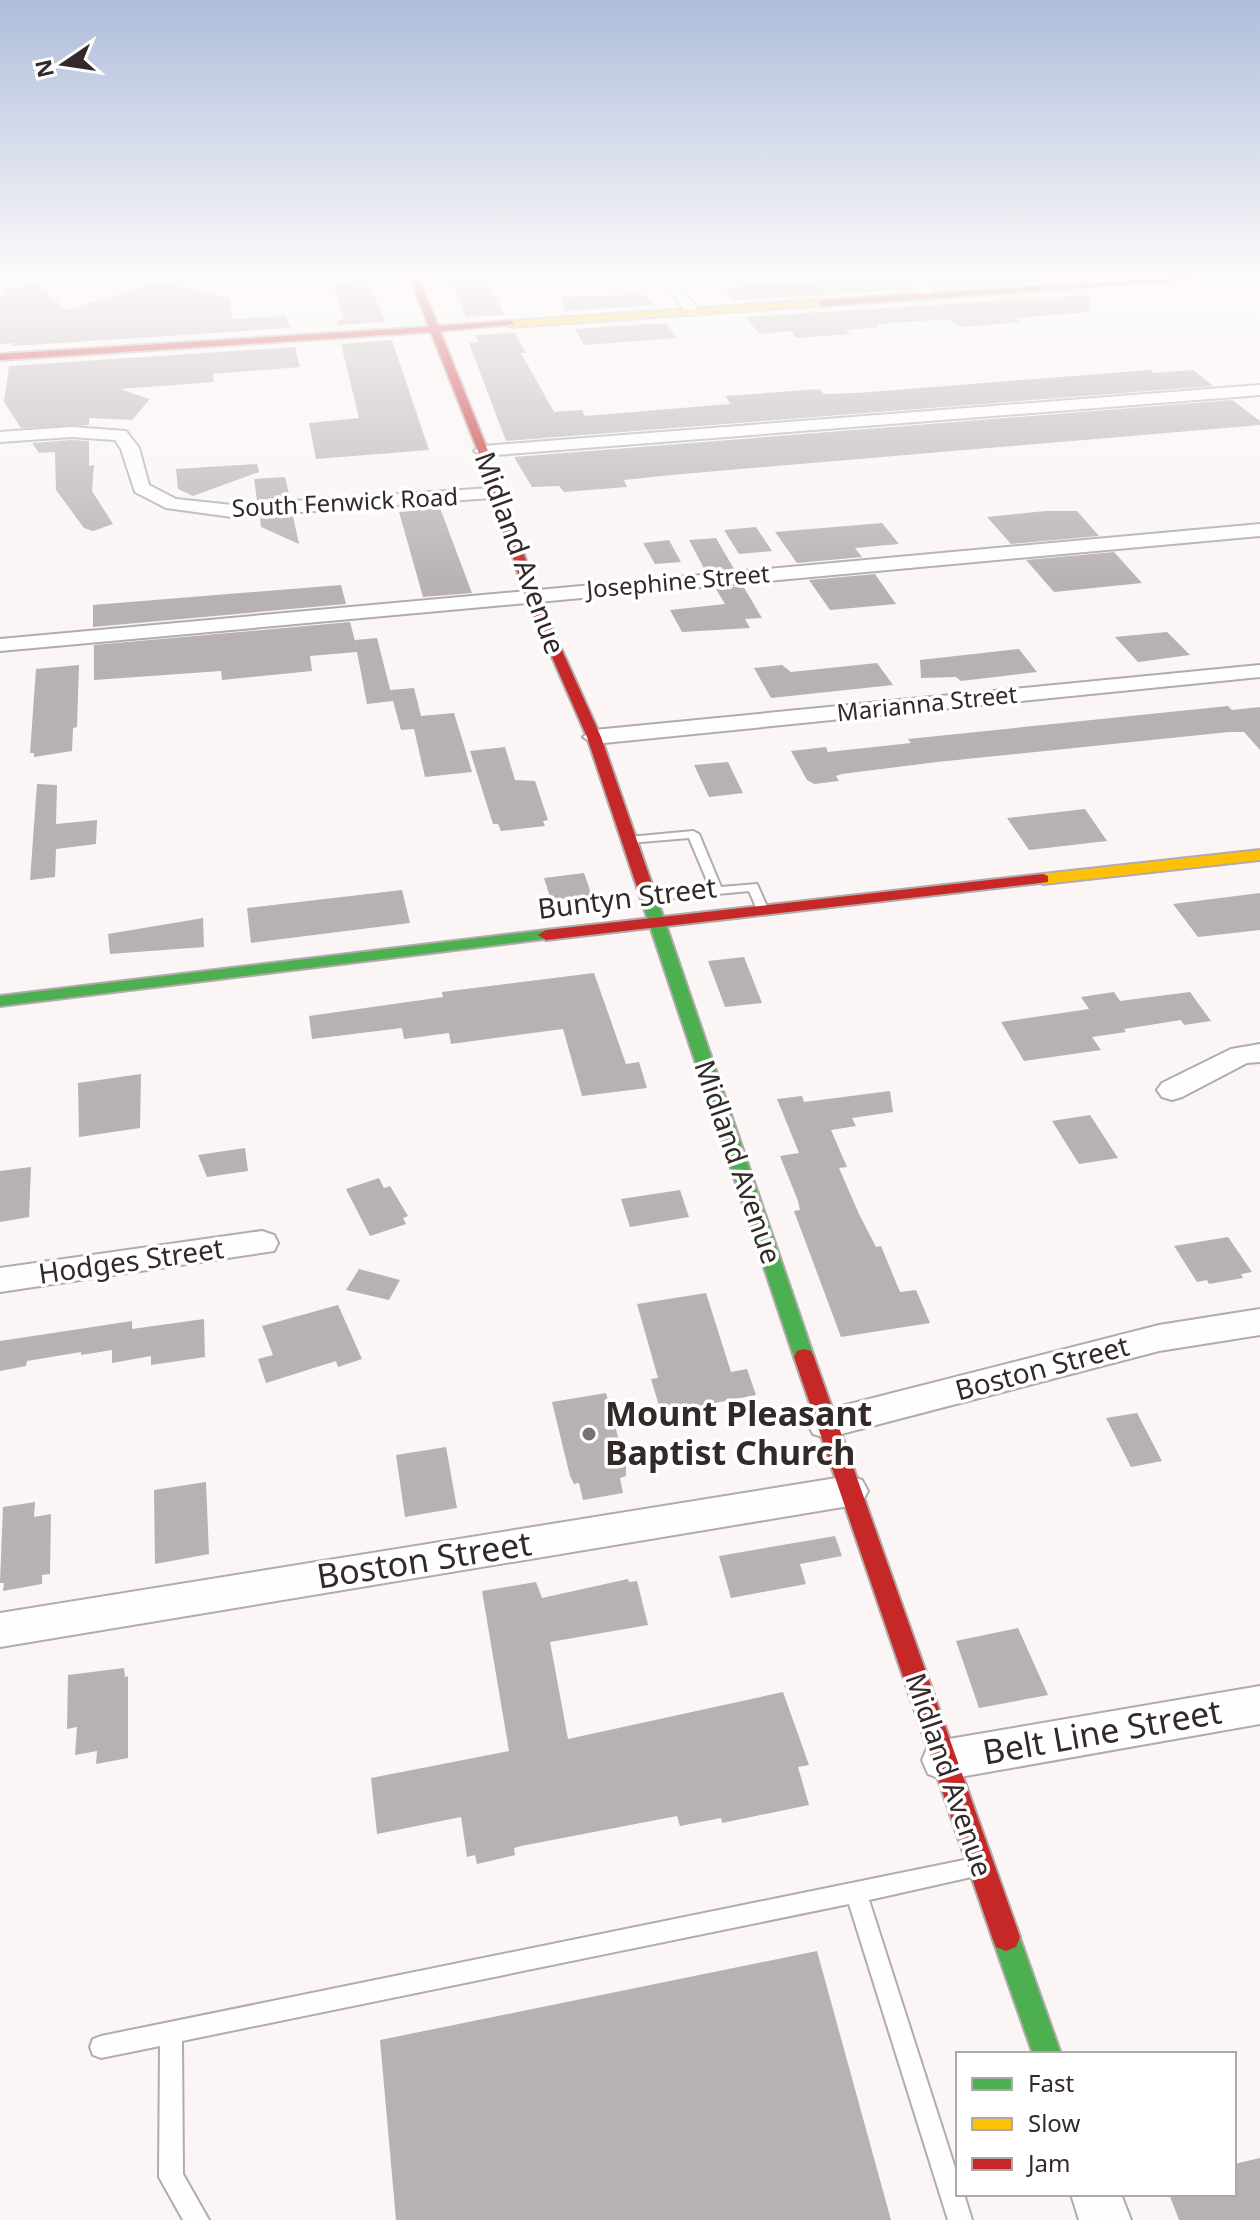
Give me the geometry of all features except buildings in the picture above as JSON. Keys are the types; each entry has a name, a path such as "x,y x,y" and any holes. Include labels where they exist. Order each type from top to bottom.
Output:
{"street":[{"name":"Midland Avenue","path":"455,382 483,451 491,493 516,548 531,595 594,737 849,1491 1046,2052"},
{"path":"483,451 1260,390"},
{"name":"South Fenwick Road","path":"0,437 71,432 120,435 130,448 141,488 172,504 232,511 491,493"},
{"name":"Josephine Street","path":"0,645 1260,530"},
{"name":"Marianna Street","path":"594,737 1260,671"},
{"name":"Buntyn Street","path":"0,1001 657,922 1260,855"},
{"path":"1172,1090 1241,1055 1260,1053"},
{"name":"Hodges Street","path":"0,1280 262,1243"},
{"name":"Boston Street","path":"826,1424 1159,1338 1260,1322"},
{"name":"Boston Street","path":"0,1630 849,1491"},
{"name":"Belt Line Street","path":"943,1760 1260,1705"},
{"path":"1097,2196 1105,2220"}],"lane":[{"path":"629,840 693,834 717,891"},
{"path":"649,898 753,887 763,911"},
{"path":"101,2047 981,1867"},
{"path":"856,1892 960,2220"},
{"path":"171,2033 171,2177 197,2220"}],"traffic: fast":[{"path":"645,887 804,1357"},
{"path":"0,1001 546,935"},
{"path":"1006,1937 1046,2052"}],"traffic: slow":[{"path":"1043,879 1260,855"}],"traffic: jam":[{"path":"455,382 483,451 491,493 516,548 531,595 594,737 645,887"},
{"path":"546,935 1043,879"},
{"path":"804,1357 1006,1937"}],"place":[{"name":"Mount Pleasant Baptist Church","path":"589,1434"}]}
